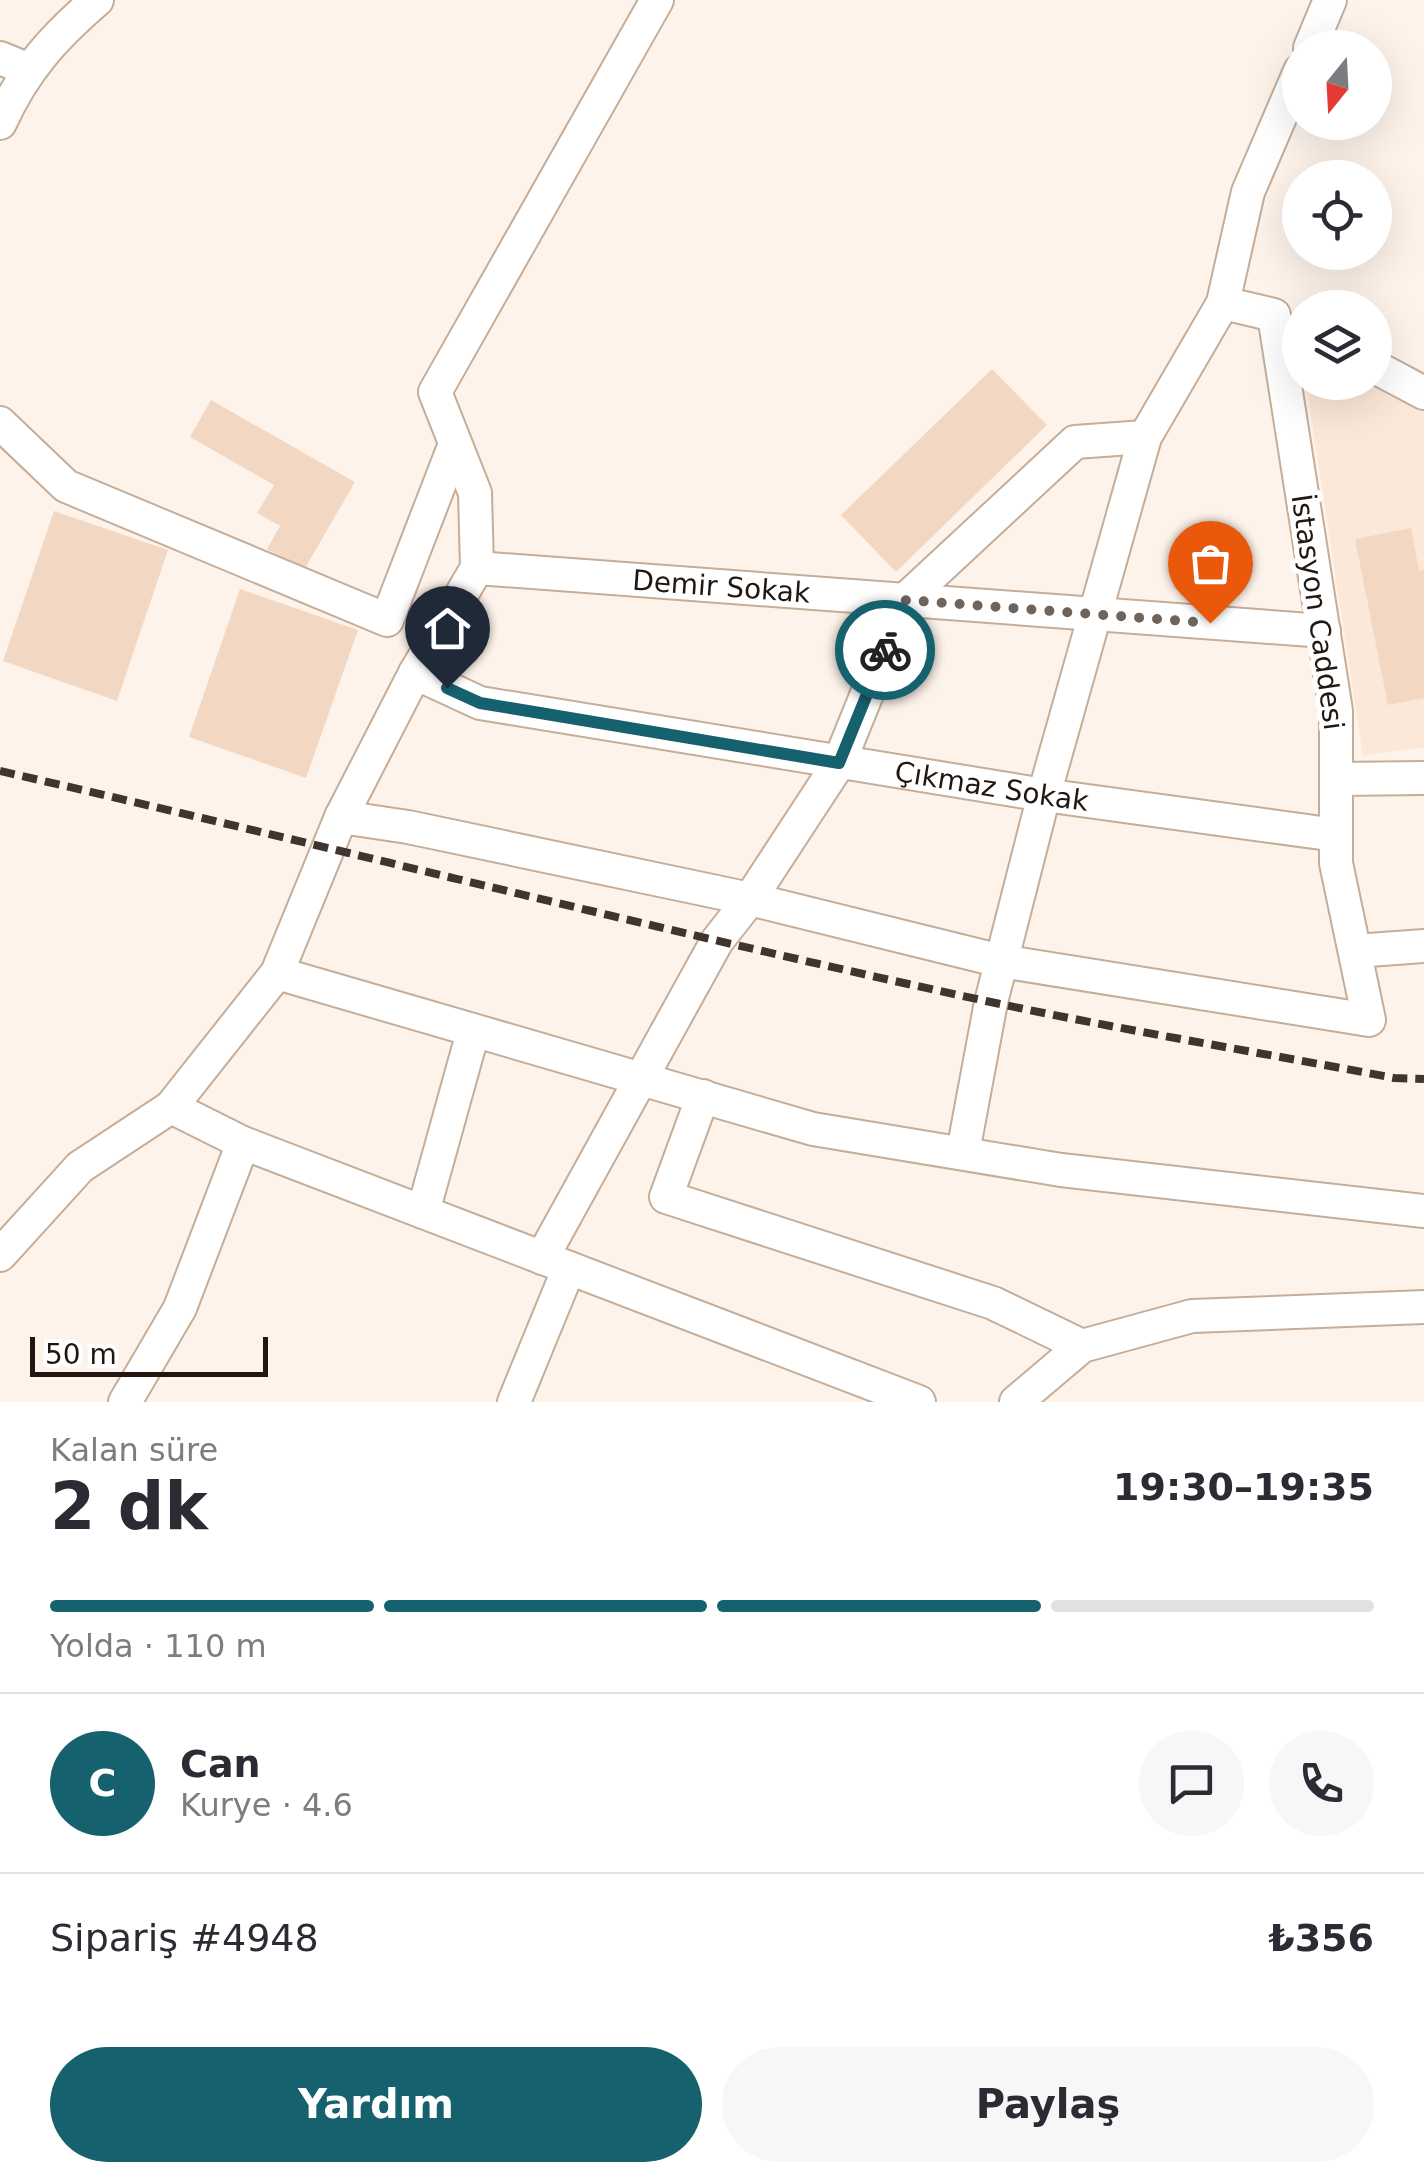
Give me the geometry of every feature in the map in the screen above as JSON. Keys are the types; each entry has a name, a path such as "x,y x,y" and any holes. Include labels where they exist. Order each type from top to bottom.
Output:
{"street":[{"path":"0,123 14,64 98,0"},
{"path":"0,1255 80,1166 171,1106 277,974 340,817 414,673 478,568 474,493 435,392 657,0"},
{"path":"1318,30 1330,0"},
{"path":"962,1152 1002,961 1044,796 1145,437 1223,303 1248,192 1282,112"},
{"name":"İstasyon Caddesi","path":"1223,303 1282,321"},
{"path":"1392,376 1424,393"},
{"name":"İstasyon Caddesi","path":"1002,961 1369,1020 1336,862 1336,711 1296,400"},
{"path":"0,423 66,486 388,620 456,444"},
{"path":"514,1402 556,1263 639,1077 717,941 750,899 839,763 906,600 1075,442 1145,437"},
{"name":"Demir Sokak","path":"478,568 1324,632"},
{"name":"Çıkmaz Sokak","path":"414,673 480,703 1044,796 1336,835"},
{"path":"1336,779 1424,778"},
{"path":"340,817 408,826 750,899 1002,961"},
{"path":"1354,951 1424,946"},
{"path":"277,974 812,1129 1061,1170 1424,1212"},
{"path":"424,1212 474,1032"},
{"path":"703,1096 666,1197 992,1303 1082,1346"},
{"path":"171,1106 243,1143 920,1402"},
{"path":"125,1402 180,1308 243,1143"},
{"path":"1016,1402 1082,1346 1192,1316 1424,1308"}],"shaded area":[{"path":"1392,392 1424,409 1424,747 1363,756 1309,400 1392,400"}],"building":[{"path":"992,369 1047,425 896,572 841,515"},
{"path":"211,400 355,482 304,570 267,549 280,526 257,513 274,485 190,437"},
{"path":"54,511 168,550 117,701 3,661"},
{"path":"1411,528 1419,571 1424,570 1424,698 1388,705 1355,539"},
{"path":"240,589 358,630 306,778 189,737"}],"railway":[{"path":"0,771 986,1001 1394,1078 1424,1079"}],"way so far":[{"path":"885,650 906,600 1210,623"}],"route":[{"path":"447,688 480,703 839,763 885,650"}]}
